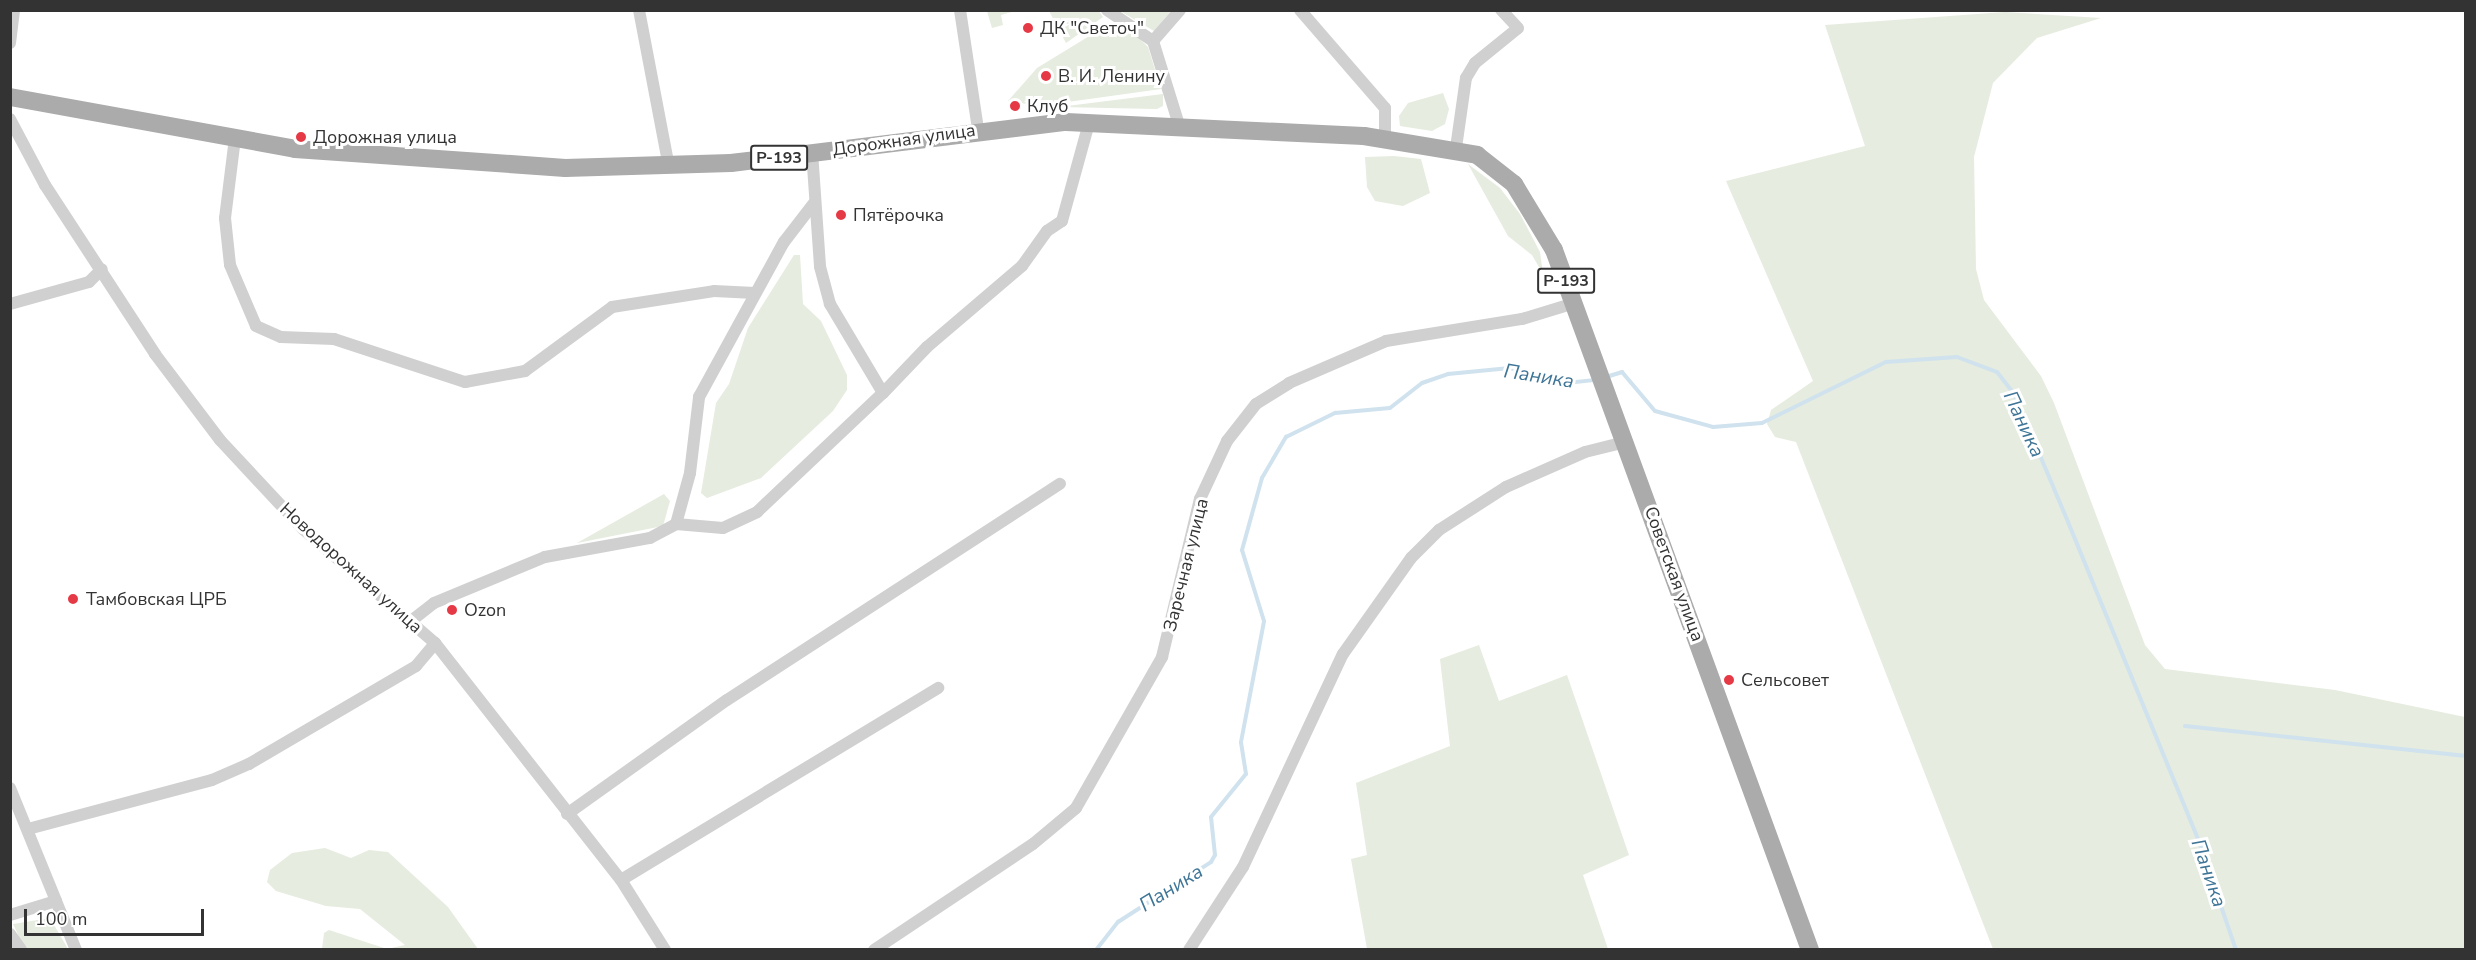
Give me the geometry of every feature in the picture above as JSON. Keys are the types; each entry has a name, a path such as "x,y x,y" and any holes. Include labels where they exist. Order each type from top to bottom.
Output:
{"main road":[{"name":"Дорожная улица","path":"10,97 235,138 408,160 669,167 812,153 978,129 1089,123 1179,125 1385,138 1456,148 1496,166 1529,203"},
{"name":"Советская улица","path":"1529,203 1575,303 1810,950"}],"street":[{"path":"10,43 14,10"},
{"path":"639,10 669,167"},
{"path":"960,10 978,129"},
{"path":"1107,10 1153,41 1179,125"},
{"path":"1153,41 1180,10"},
{"path":"1300,10 1385,108 1385,138"},
{"path":"1456,148 1466,78 1475,63 1518,28 1501,10"},
{"name":"Новодорожная улица","path":"10,119 45,185 102,269 155,354 247,471 327,550 435,643 621,880 665,950"},
{"path":"411,621 434,603 545,557 650,538 676,524 723,528 757,512 883,393 927,347 1013,274 1062,221 1089,123"},
{"path":"235,138 225,218 230,265 256,326 281,337 334,339 465,382 525,371 612,307 714,291 755,293"},
{"path":"812,153 814,203 830,304 883,393"},
{"path":"676,524 690,473 696,407 755,293 770,275 784,242 814,203"},
{"path":"10,304 89,282 102,269"},
{"name":"Заречная улица","path":"874,950 1033,844 1076,808 1162,657 1200,500 1227,441 1256,404 1289,383 1386,341 1522,319 1575,303"},
{"path":"1189,950 1243,867 1342,654 1411,558 1439,530 1506,486 1585,452 1625,442"},
{"path":"567,814 727,700 1060,483"},
{"path":"28,829 212,780 249,764 416,666 435,643"},
{"path":"621,880 938,688"},
{"path":"10,788 76,950"},
{"path":"10,915 56,901"},
{"path":"10,934 21,950"}],"shaded area":[{"path":"987,10 1015,11 1001,15 1003,25 992,28"},
{"path":"1049,11 1099,11 1103,17 1066,43"},
{"path":"1120,11 1171,11 1154,31"},
{"path":"2005,12 2101,18 2037,38 1993,83 1974,157 1976,269 1984,300 2041,376 2054,403 2145,645 2165,669 2335,690 2465,717 2465,949 1993,949 1796,442 1775,437 1767,424 1771,410 1813,381 1726,181 1865,146 1825,25"},
{"path":"1109,24 1136,35 1148,47 1161,89 1039,106 1008,101 1037,68"},
{"path":"1443,93 1449,109 1445,124 1432,131 1400,126 1399,116 1408,103"},
{"path":"1163,94 1163,106 1157,109 1059,107"},
{"path":"1394,156 1421,159 1430,193 1403,206 1375,201 1367,187 1365,157"},
{"path":"1468,164 1500,188 1520,214 1540,252 1543,274 1532,255 1508,236"},
{"path":"794,255 800,255 803,304 821,321 847,375 847,390 833,411 761,478 707,498 701,493 716,403 729,384 748,328"},
{"path":"664,494 670,501 663,526 577,543"},
{"path":"1479,645 1499,701 1567,675 1629,855 1583,875 1608,949 1367,949 1351,859 1367,855 1356,783 1450,746 1440,659"},
{"path":"325,848 351,858 369,850 388,852 448,907 478,949 387,949 405,945 360,909 326,906 276,891 267,882 270,870 292,853"},
{"path":"50,918 68,949 25,949 13,924"},
{"path":"329,930 387,949 322,949 324,933"}],"waterway":[{"name":"Паника","path":"1606,377 1622,372 1655,411 1713,427 1762,423 1886,362 1957,357 1997,372 2014,394 2068,522 2198,839 2236,950"},
{"name":"Паника","path":"1096,950 1118,922 1211,862 1215,855 1211,817 1246,774 1241,742 1264,621 1242,550 1262,478 1286,437 1335,413 1390,408 1422,383 1448,374 1510,368 1566,383 1596,380"},
{"path":"2185,726 2466,756"}],"place":[{"name":"ДК \"Светоч\"","path":"1028,28"},
{"name":"В. И. Ленину","path":"1046,76"},
{"name":"Клуб","path":"1015,106"},
{"name":"Дорожная улица","path":"301,137"},
{"name":"Пятёрочка","path":"841,215"},
{"name":"Тамбовская ЦРБ","path":"73,599"},
{"name":"Ozon","path":"452,610"},
{"name":"Сельсовет","path":"1729,680"}]}
